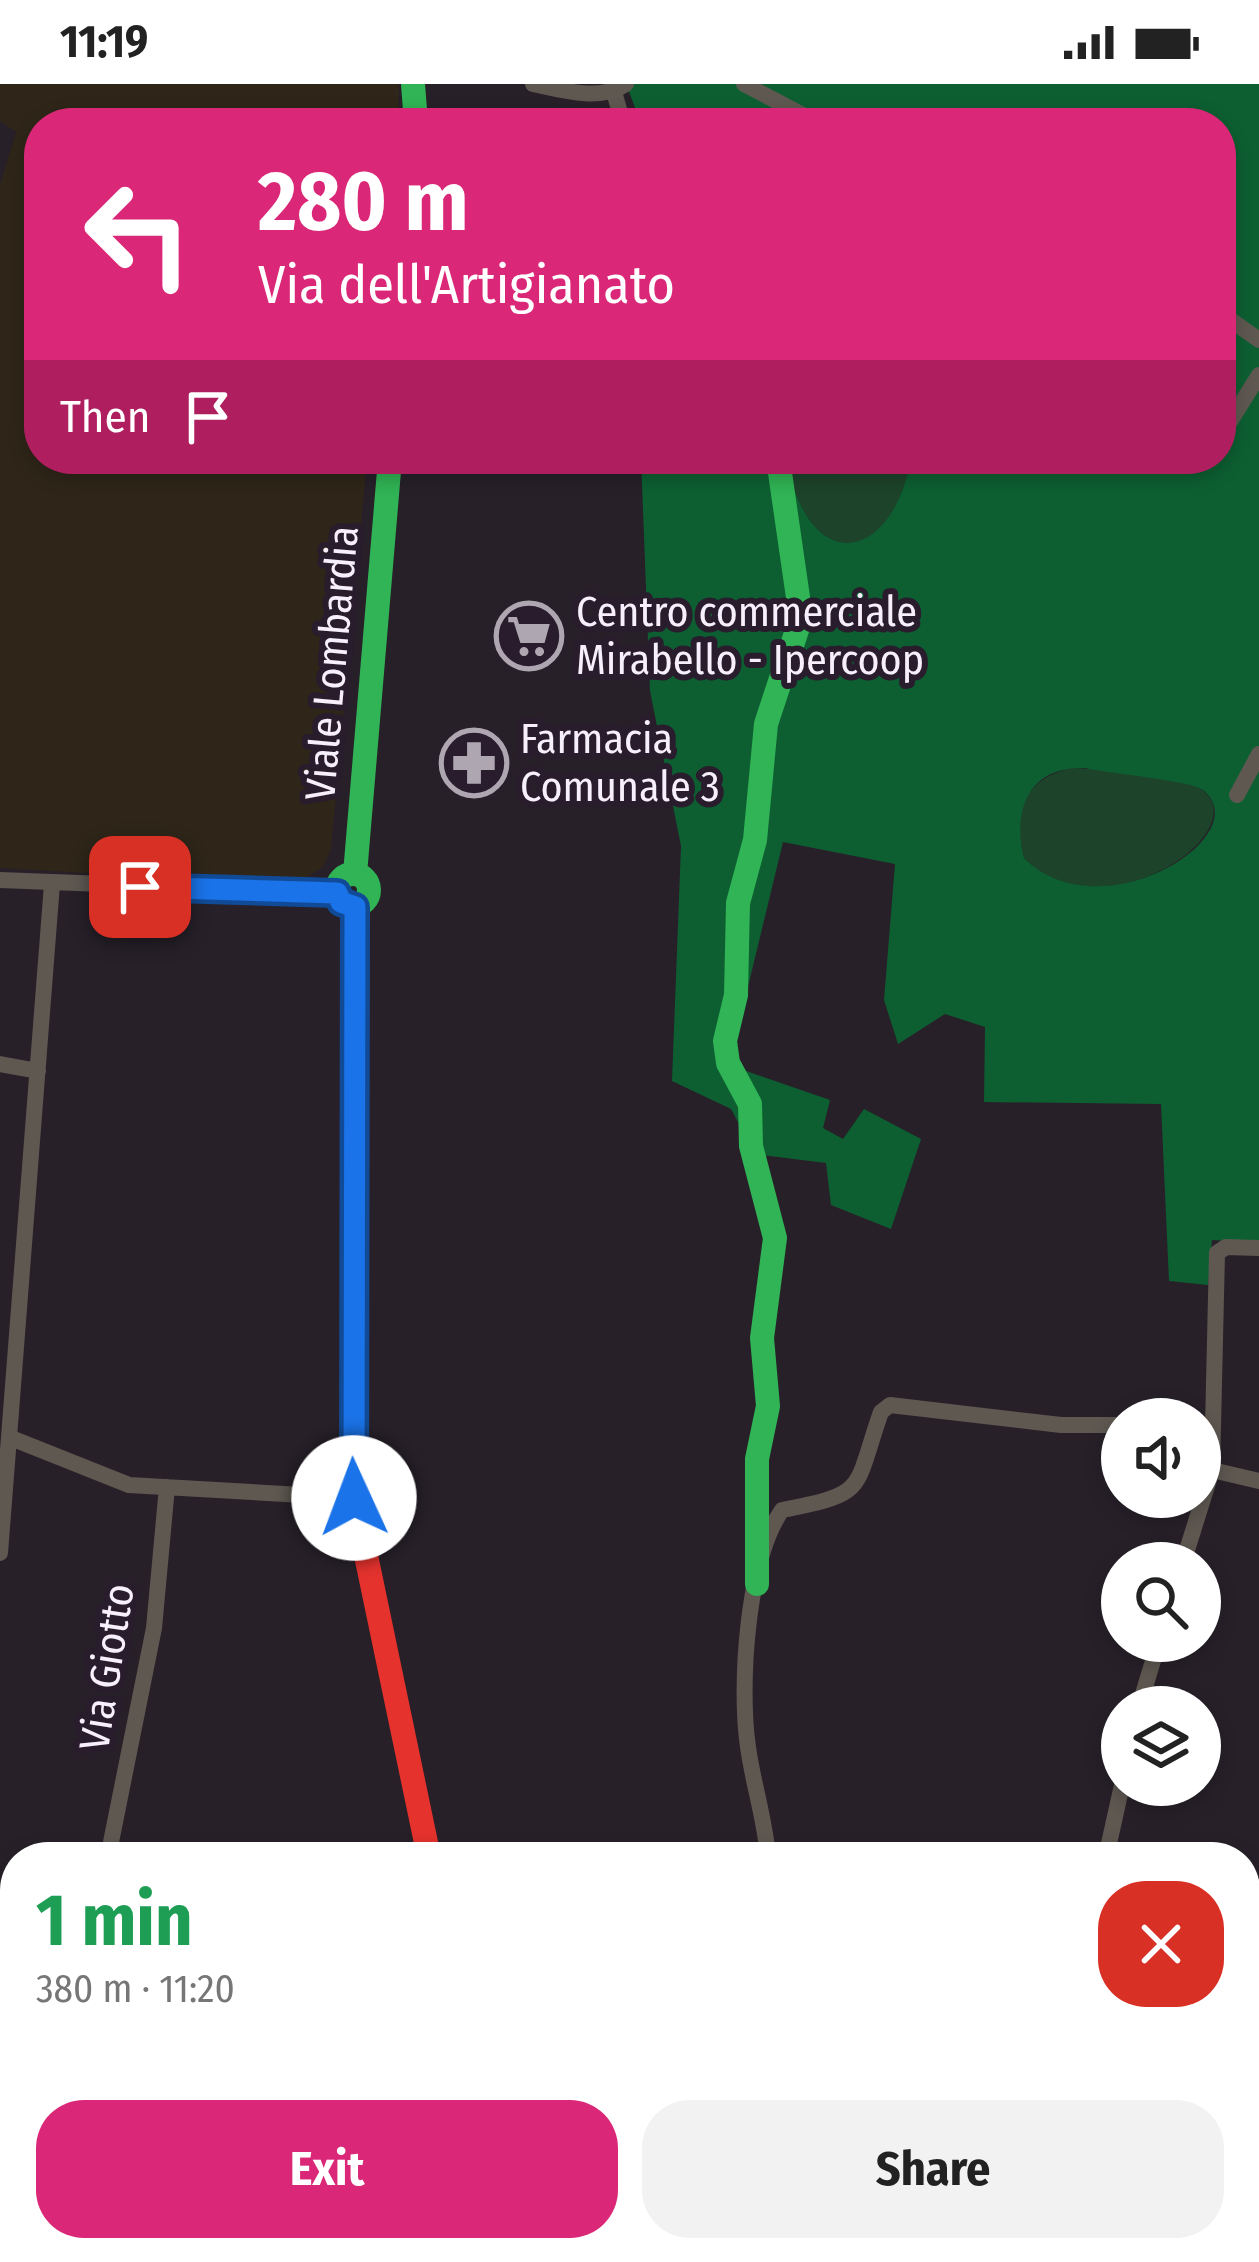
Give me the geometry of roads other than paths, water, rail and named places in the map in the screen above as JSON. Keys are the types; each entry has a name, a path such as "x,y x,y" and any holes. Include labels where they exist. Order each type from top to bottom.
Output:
{"main road":[{"name":"Viale Lombardia","path":"346,900 369,892 367,883 355,874 388,474"},
{"path":"757,1584 758,1459 768,1406 762,1338 775,1238 751,1146 750,1104 728,1063 725,1041 736,995 738,903 754,840 766,724 798,640 801,618 780,474"},
{"path":"346,900 354,1498 426,1842"}],"street":[{"path":"533,84 620,88"},
{"path":"744,84 790,108"},
{"path":"1236,412 1259,375"},
{"path":"1238,795 1259,754"},
{"path":"0,880 346,900"},
{"path":"0,1553 52,884"},
{"path":"0,1064 38,1070"},
{"path":"1209,1398 1217,1253 1226,1247 1259,1248"},
{"path":"765,1842 743,1689 757,1584 771,1526 782,1510 840,1499 854,1488 881,1412 890,1406 1101,1425"},
{"path":"11,1438 129,1485 354,1498"},
{"path":"1221,1473 1259,1480"},
{"name":"Via Giotto","path":"111,1842 154,1628 166,1487"},
{"path":"1109,1842 1117,1806"}],"place":[{"name":"Centro commerciale Mirabello - Ipercoop","path":"529,636"},
{"name":"Farmacia Comunale 3","path":"474,763"}]}
